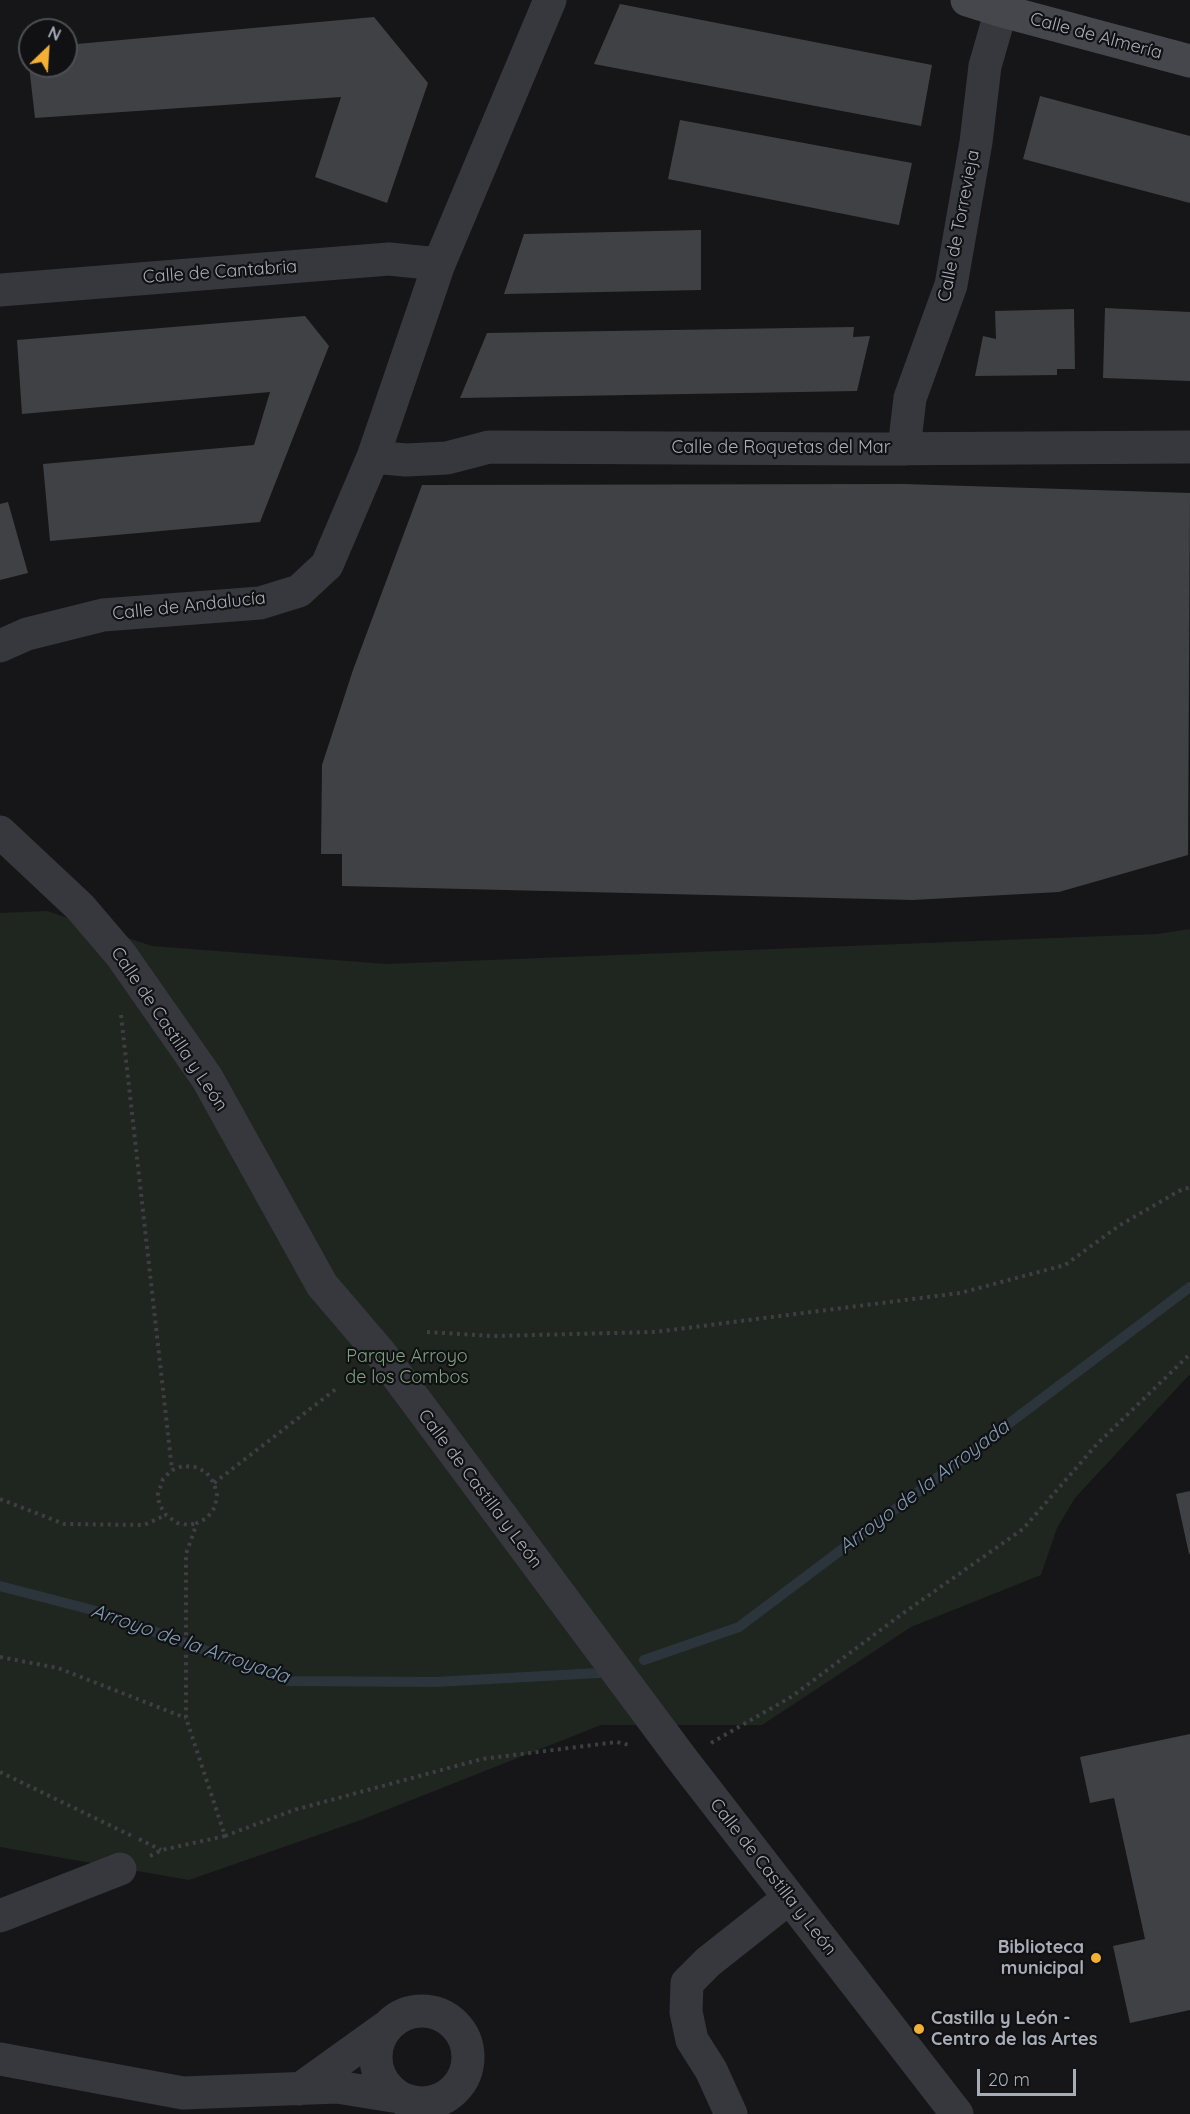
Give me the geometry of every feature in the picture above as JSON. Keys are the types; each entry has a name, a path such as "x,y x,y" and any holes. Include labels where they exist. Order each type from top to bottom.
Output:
{"street":[{"name":"Calle de Andalucía","path":"0,646 27,634 103,615 260,603 299,591 327,565 373,457 439,264 550,0"},
{"name":"Calle de Almería","path":"967,0 1001,5 1190,61"},
{"name":"Calle de Torrevieja","path":"904,449 910,398 951,285 976,142 985,66 1001,5"},
{"name":"Calle de Cantabria","path":"0,290 389,259 439,264"},
{"name":"Calle de Roquetas del Mar","path":"373,457 406,460 447,458 489,447 904,449 1190,447"},
{"name":"Calle de Castilla y León","path":"0,832 80,907 121,955 207,1078 322,1286 381,1354 682,1759 956,2113"},
{"path":"0,1916 120,1869"},
{"path":"731,2114 711,2070 692,2040 686,2012 687,1983 708,1962 789,1898"},
{"path":"0,2059 183,2093 300,2089 337,2087 427,2103 441,2099 453,2091 462,2079 467,2066 468,2051 464,2037 455,2024 442,2015 427,2010 411,2011 396,2017 385,2028 300,2089"},
{"path":"385,2028 377,2042 375,2058 378,2074 386,2087 399,2097"}],"path":[{"path":"121,1007 172,1470"},
{"path":"427,1332 493,1336 656,1332 960,1293 1065,1265 1120,1225 1190,1187"},
{"path":"120,1869 162,1850 225,1836 294,1810 482,1759 617,1742 682,1759 791,1697 902,1614 1023,1529 1097,1444 1190,1354"},
{"path":"214,1483 336,1389"},
{"path":"183,1466 195,1467 206,1472 214,1483 217,1495 215,1507 207,1518 197,1523 189,1525 177,1523 166,1515 159,1504 158,1494 162,1479 172,1470 183,1466"},
{"path":"0,1499 64,1524 144,1526 166,1515"},
{"path":"197,1523 186,1554 186,1718 225,1836"},
{"path":"0,1657 58,1668 186,1718"},
{"path":"0,1772 162,1850"}],"green space":[{"name":"Parque Arroyo de los Combos","path":"47,911 152,946 386,964 1157,934 1190,929 1190,1374 1075,1498 1057,1528 1041,1575 911,1627 762,1725 601,1725 361,1820 189,1880 0,1847 0,913"}],"building":[{"path":"620,4 932,65 921,126 594,64"},
{"path":"374,17 428,83 387,203 315,177 341,97 35,118 30,78 78,78 78,44"},
{"path":"1040,96 1190,136 1190,203 1023,159"},
{"path":"680,120 912,163 899,225 668,179"},
{"path":"701,230 701,290 504,294 524,234"},
{"path":"1105,308 1190,312 1190,381 1103,378"},
{"path":"1074,309 1075,369 1057,369 1057,375 975,376 983,336 996,339 995,311"},
{"path":"305,316 329,346 260,522 50,541 43,464 254,445 270,392 22,414 17,340"},
{"path":"854,327 853,337 870,336 857,391 460,398 487,333"},
{"path":"904,484 1190,493 1188,855 1059,892 913,900 342,886 342,854 321,854 322,765 353,670 422,485"},
{"path":"8,502 28,573 0,580 0,504"},
{"path":"1190,1491 1190,1554 1189,1554 1176,1494"},
{"path":"1190,1734 1190,2010 1130,2023 1113,1946 1145,1939 1114,1798 1090,1803 1080,1757"}],"waterway":[{"name":"Arroyo de la Arroyada","path":"644,1660 739,1627 1190,1287"},
{"name":"Arroyo de la Arroyada","path":"0,1586 104,1613 288,1681 435,1682 599,1673"}],"place":[{"name":"Biblioteca municipal","path":"1096,1958"},
{"name":"Castilla y León - Centro de las Artes","path":"919,2029"}]}
